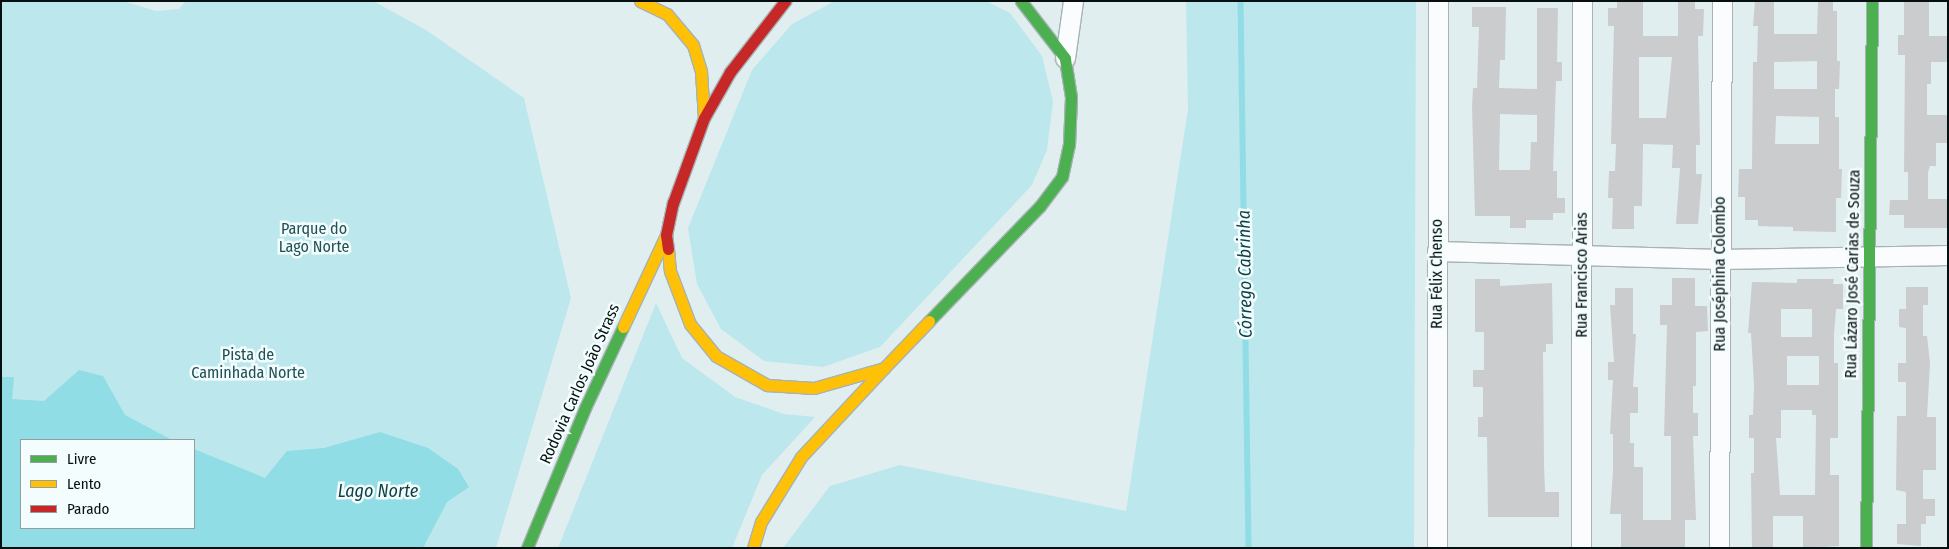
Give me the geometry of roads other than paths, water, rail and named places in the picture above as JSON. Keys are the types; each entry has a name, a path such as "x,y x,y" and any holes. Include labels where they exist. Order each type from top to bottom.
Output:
{"main road":[{"path":"640,1 667,14 693,45 701,72 704,118"},
{"path":"785,1 730,72 704,118 672,203 666,235 670,271 690,324 716,356 741,372 767,384 814,388 884,368"},
{"path":"753,548 760,522 800,457 1040,206 1062,177 1069,145 1071,97 1065,58 1021,1"},
{"name":"Rua Lázaro José Carias de Souza","path":"1866,548 1872,1"},
{"name":"Rodovia Carlos João Strass","path":"527,548 585,408 666,235"}],"street":[{"path":"1065,58 1073,1"},
{"name":"Rua Félix Chenso","path":"1437,548 1438,1"},
{"name":"Rua Francisco Arias","path":"1581,548 1582,1"},
{"name":"Rua Joséphina Colombo","path":"1719,548 1722,1"},
{"path":"1437,251 1582,258 1869,258 1948,255"}],"water":[{"name":"Lago Norte","path":"79,370 103,376 125,415 170,439 20,439 20,529 195,529 195,449 265,478 287,451 324,448 380,432 428,448 458,469 469,487 447,502 423,548 1,548 1,377 14,377 12,399 44,401"}],"waterway":[{"name":"Córrego Cabrinha","path":"1241,1 1249,548"}],"park label":[{"name":"Parque do Lago Norte","path":"314,238"},
{"name":"Pista de Caminhada Norte","path":"248,364"}]}
